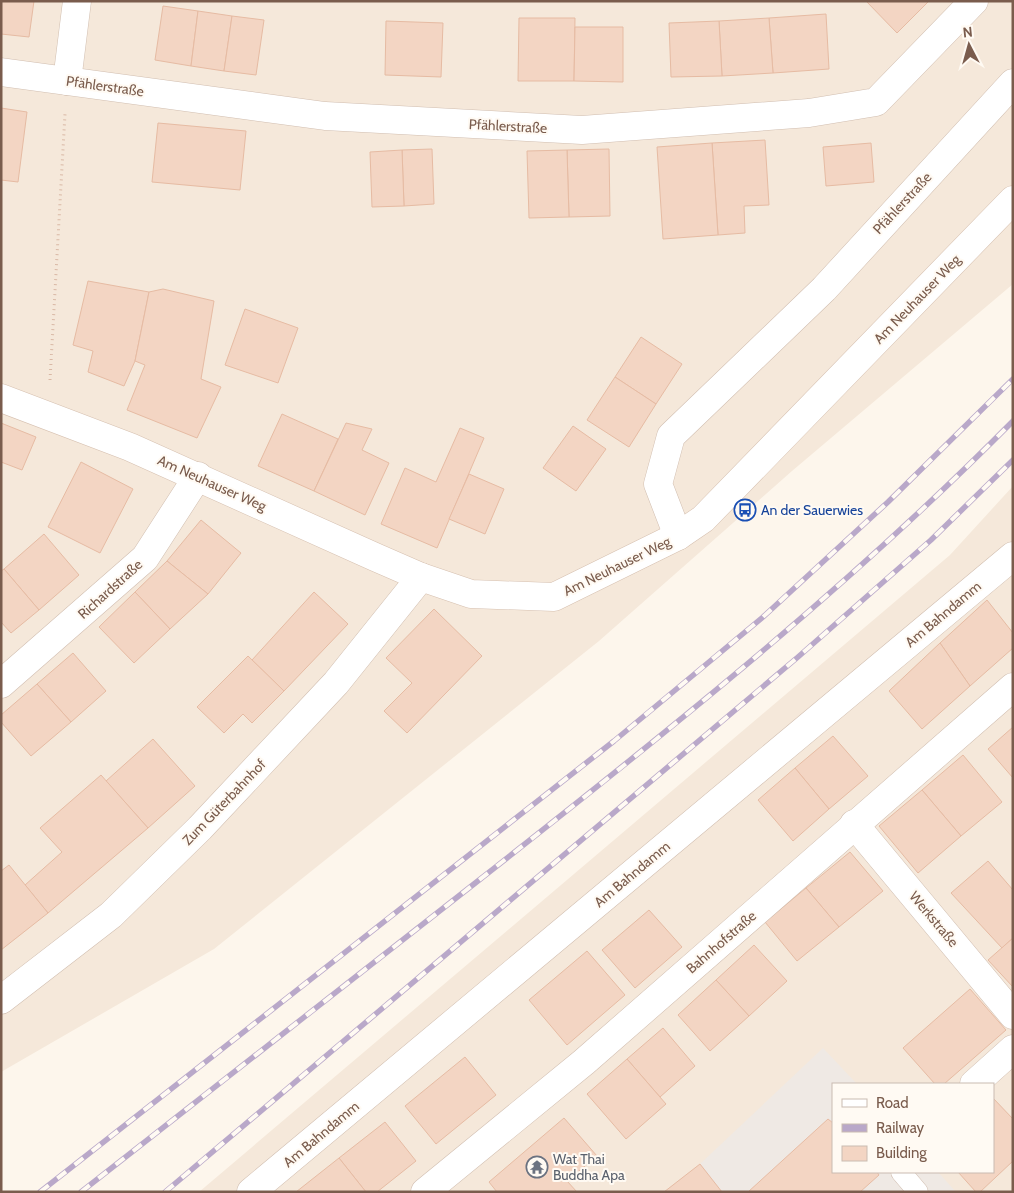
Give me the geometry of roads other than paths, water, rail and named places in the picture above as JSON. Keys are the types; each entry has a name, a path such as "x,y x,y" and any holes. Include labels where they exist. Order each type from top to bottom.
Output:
{"street":[{"path":"67,81 77,1"},
{"name":"Pfählerstraße","path":"1,72 325,116 582,130 809,113 876,102 974,1"},
{"name":"Pfählerstraße","path":"678,536 658,484 671,436 824,289 1013,83"},
{"name":"Am Neuhauser Weg","path":"1,398 130,447 421,577 471,594 554,597 678,536 703,519 1013,200"},
{"name":"Richardstraße","path":"1,684 145,558 198,476"},
{"name":"Am Bahndamm","path":"251,1192 1013,556"},
{"name":"Zum Güterbahnhof","path":"1,1000 111,914 200,828 336,683 421,577"},
{"name":"Bahnhofstraße","path":"425,1192 584,1062 1013,687"},
{"name":"Werkstraße","path":"854,824 1013,1014"},
{"path":"975,1083 1013,1049"}],"lane":[{"path":"902,1173 918,1192"}],"railway":[{"path":"40,1192 614,741 763,617 888,502 1013,379"},
{"path":"81,1192 544,829 751,661 884,544 1013,421"},
{"path":"165,1192 798,657 931,540 1013,460"}],"place":[{"name":"An der Sauerwies","path":"745,510"},
{"name":"Wat Thai Buddha Apa","path":"537,1167"}]}
